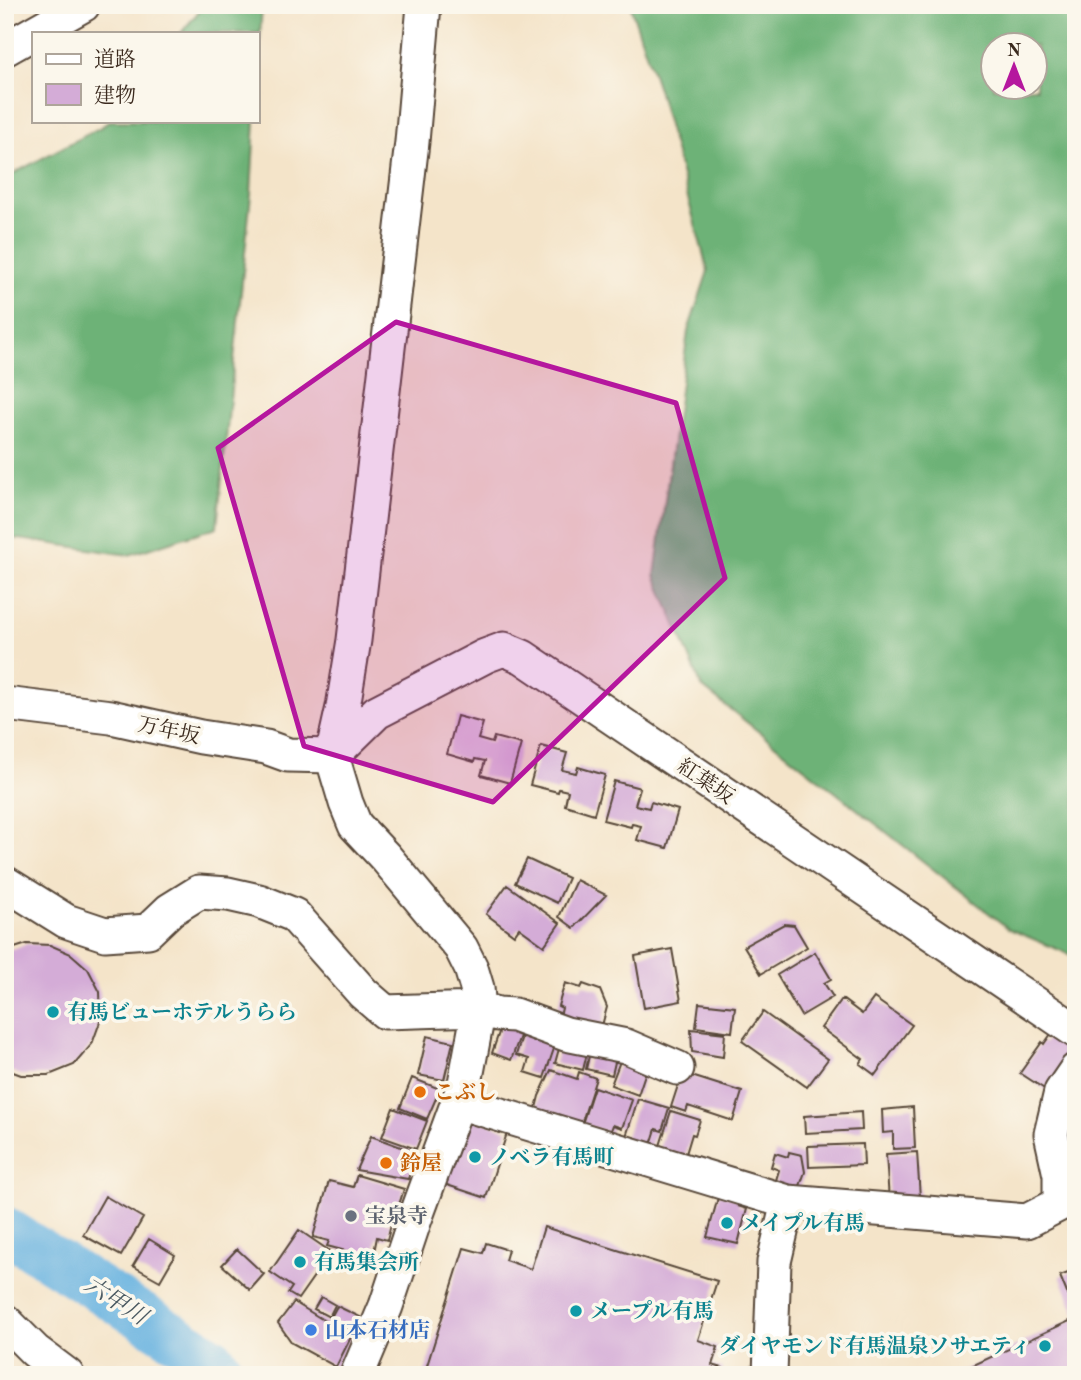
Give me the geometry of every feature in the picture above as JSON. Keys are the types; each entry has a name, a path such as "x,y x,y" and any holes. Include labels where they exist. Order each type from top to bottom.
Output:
{"street":[{"path":"34,32 83,5"},
{"path":"357,1375 386,1306 458,1102 479,1009 474,978 461,948 355,825 332,755 354,640 412,142 424,5"},
{"path":"5,48 32,33"},
{"name":"紅葉坂","path":"332,755 377,712 485,656 504,649 523,657 1076,1031"},
{"name":"万年坂","path":"5,704 111,717 201,737 266,747 288,755 332,755"},
{"path":"5,883 66,922 105,934 148,931 170,909 199,892 228,894 259,901 294,915 363,993 385,1012 479,1009 514,1015 566,1034 626,1046 677,1068"},
{"path":"458,1102 788,1202 1027,1221 1060,1204 1060,1175 1051,1134 1061,1092 1076,1070"},
{"path":"770,1375 774,1262 788,1202"},
{"path":"5,1321 35,1351 68,1375"}],"highlighted area":[{"path":"396,322 676,403 725,578 493,802 304,746 218,448"}],"green space":[{"path":"204,5 262,5 259,54 259,32 182,32"},
{"path":"630,5 1076,5 1076,957 1009,929 702,687 655,575 688,331 708,271 658,89"},
{"path":"107,122 255,122 251,194 217,527 129,555 5,537 5,178"}],"building":[{"path":"457,716 483,723 478,739 492,743 494,737 521,744 510,783 481,775 485,761 475,759 474,762 447,754"},
{"path":"541,746 567,753 562,770 576,773 578,767 605,775 594,814 565,805 568,791 559,789 558,792 530,785"},
{"path":"614,781 640,788 635,805 649,808 651,802 678,810 667,848 637,840 641,826 632,824 631,827 603,820"},
{"path":"527,859 568,878 557,903 515,883"},
{"path":"576,880 606,895 574,928 559,917"},
{"path":"507,885 560,923 544,946 519,928 514,935 486,914"},
{"path":"784,924 794,925 807,947 761,974 744,946"},
{"name":"有馬ビューホテルうらら","path":"27,944 50,945 71,954 88,969 100,992 101,1019 92,1044 74,1065 49,1075 21,1075 5,1069 5,951"},
{"path":"672,949 681,1001 644,1008 635,956"},
{"path":"815,952 831,979 824,983 833,997 801,1016 777,975"},
{"path":"565,983 581,988 583,984 600,990 607,1007 599,1037 558,1025 562,1008 558,1006"},
{"path":"874,998 912,1025 875,1075 860,1064 863,1059 821,1028 842,999 862,1014"},
{"path":"699,1003 735,1007 732,1032 696,1027"},
{"path":"763,1012 828,1059 807,1087 742,1041"},
{"path":"503,1021 523,1028 511,1060 492,1053"},
{"path":"526,1024 559,1034 544,1078 525,1072 529,1059 516,1055"},
{"path":"691,1029 725,1033 723,1057 692,1052"},
{"path":"1053,1031 1076,1046 1076,1053 1049,1092 1020,1073"},
{"path":"427,1036 453,1042 444,1080 418,1075"},
{"path":"562,1038 589,1045 583,1070 555,1063"},
{"path":"592,1043 618,1049 612,1075 586,1069"},
{"path":"622,1056 648,1065 638,1095 611,1085"},
{"path":"551,1070 577,1079 579,1072 596,1078 578,1134 533,1120 539,1096"},
{"path":"682,1073 742,1092 733,1121 688,1106 686,1112 671,1107"},
{"path":"412,1078 440,1089 427,1119 400,1108"},
{"path":"594,1087 632,1100 622,1128 613,1125 610,1133 582,1124"},
{"path":"638,1099 669,1108 662,1131 656,1129 648,1154 623,1146"},
{"path":"913,1107 915,1148 893,1149 893,1132 883,1133 882,1110"},
{"path":"393,1108 427,1121 416,1149 382,1137"},
{"path":"671,1111 700,1120 695,1135 692,1134 685,1157 659,1149"},
{"path":"861,1112 862,1130 805,1133 804,1116"},
{"name":"ノベラ有馬町","path":"463,1115 508,1130 486,1198 441,1183"},
{"name":"鈴屋","path":"371,1136 412,1151 411,1153 416,1155 408,1179 356,1170"},
{"path":"863,1144 864,1165 809,1167 808,1146"},
{"path":"789,1152 802,1155 805,1172 797,1194 774,1187 779,1170 771,1167 775,1153 788,1157"},
{"path":"917,1152 920,1198 889,1201 886,1154"},
{"name":"宝泉寺","path":"357,1175 404,1189 395,1217 384,1214 382,1221 391,1224 387,1240 377,1237 374,1252 366,1249 365,1256 327,1246 329,1241 313,1237 329,1181 353,1187"},
{"name":"メイプル有馬","path":"719,1194 740,1200 738,1206 747,1209 738,1244 707,1237"},
{"path":"105,1196 143,1218 121,1256 83,1235"},
{"name":"メープル有馬","path":"544,1227 717,1281 698,1340 718,1347 712,1365 723,1368 723,1375 424,1375 464,1248 483,1253 486,1243 508,1250 505,1260 531,1269"},
{"name":"有馬集会所","path":"299,1230 331,1252 298,1299 288,1293 292,1287 270,1272"},
{"path":"149,1239 175,1255 160,1281 133,1266"},
{"path":"237,1249 264,1274 250,1290 222,1265"},
{"name":"ダイヤモンド有馬温泉ソサエティ","path":"1076,1270 1076,1315 1060,1276"},
{"path":"321,1297 335,1305 329,1317 314,1309"},
{"name":"山本石材店","path":"294,1302 351,1337 336,1367 292,1343 278,1323"},
{"path":"337,1306 360,1317 353,1331 330,1319"},
{"name":"ダイヤモンド有馬温泉ソサエティ","path":"1076,1318 1076,1375 952,1375"}],"waterway":[{"name":"六甲川","path":"5,1230 213,1361 224,1375"}],"place":[{"name":"有馬ビューホテルうらら","path":"53,1012"},
{"name":"こぶし","path":"420,1092"},
{"name":"ノベラ有馬町","path":"475,1157"},
{"name":"鈴屋","path":"386,1163"},
{"name":"宝泉寺","path":"351,1216"},
{"name":"メイプル有馬","path":"727,1223"},
{"name":"有馬集会所","path":"300,1262"},
{"name":"メープル有馬","path":"576,1311"},
{"name":"山本石材店","path":"311,1330"},
{"name":"ダイヤモンド有馬温泉ソサエティ","path":"1045,1346"}]}
